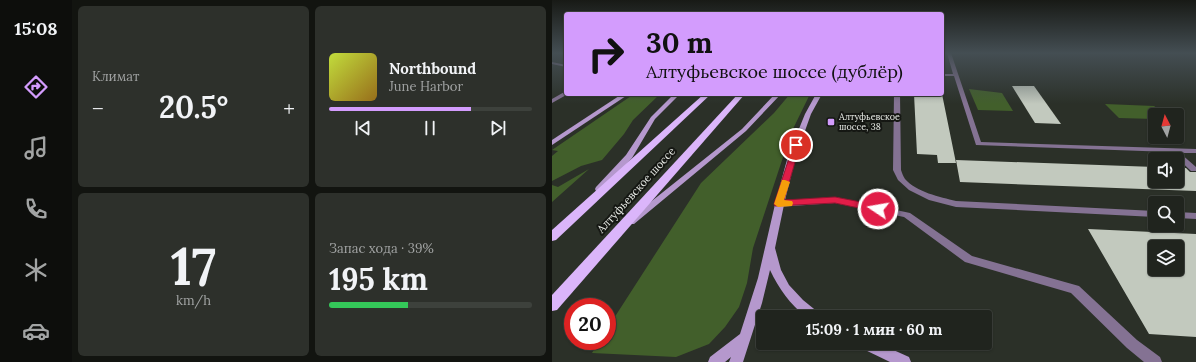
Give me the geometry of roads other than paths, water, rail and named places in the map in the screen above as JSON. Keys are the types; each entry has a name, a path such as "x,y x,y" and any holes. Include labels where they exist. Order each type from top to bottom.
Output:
{"main road":[{"path":"552,143 623,96"},
{"path":"574,218 629,156 653,118 675,96"},
{"name":"Алтуфьевское шоссе","path":"552,237 706,96"},
{"name":"Алтуфьевское шоссе","path":"552,305 740,96"},
{"path":"616,234 744,130 776,96"},
{"path":"736,362 760,293 778,204 793,155 807,118 818,96"},
{"path":"771,239 771,252 774,266 780,281 788,293 805,310"},
{"path":"715,362 745,337"},
{"path":"879,350 904,362"}],"lane":[{"path":"954,70 978,144 1196,151"},
{"path":"944,75 956,75"},
{"path":"552,101 564,94"},
{"path":"897,96 897,170 902,180 932,198 956,204 1148,214"},
{"path":"1173,150 1194,169"},
{"path":"778,204 835,200 907,215 969,260 1075,289 1132,344 1154,362"},
{"path":"1184,215 1196,216"}],"place":[{"name":"Алтуфьевское шоссе, 38","path":"831,122"}]}
